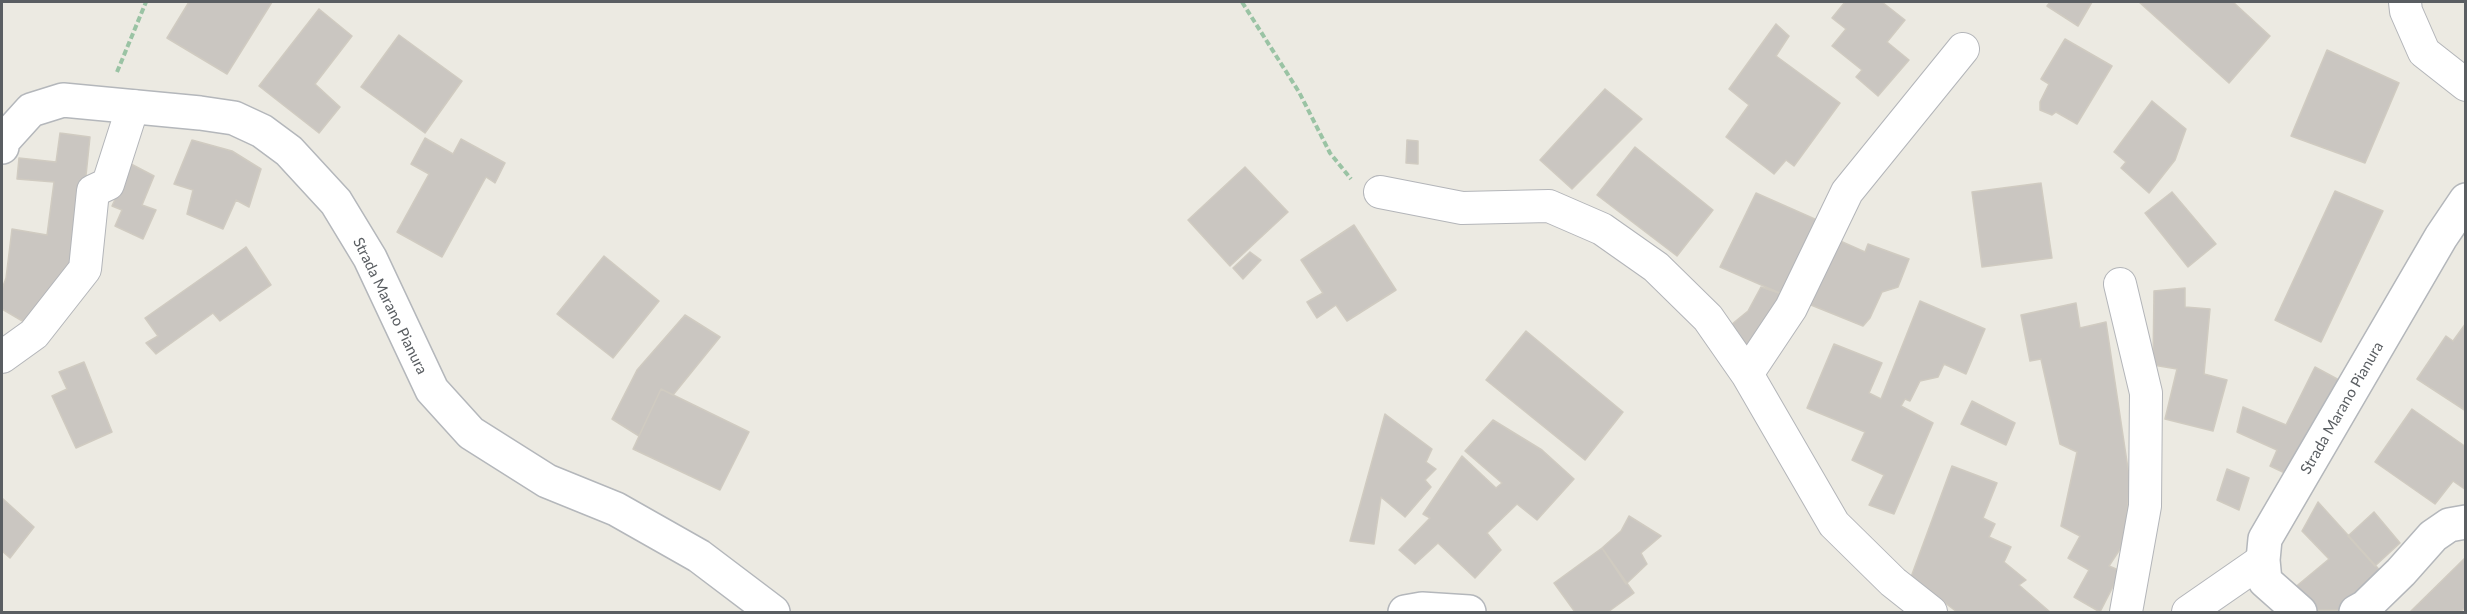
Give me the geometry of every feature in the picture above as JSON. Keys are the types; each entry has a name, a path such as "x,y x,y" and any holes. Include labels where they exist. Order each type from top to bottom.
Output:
{"street":[{"path":"2405,2 2406,11 2424,52 2466,85"},
{"path":"1747,374 1791,308 1846,192 1963,50"},
{"name":"Strada Marano Pianura","path":"2,147 2,142 31,110 63,100 123,94 234,118 262,131 289,151 336,202 370,258 432,390 471,433 547,481 616,509 699,556 773,612"},
{"path":"2,357 34,334 85,270 93,191 108,184 123,94"},
{"path":"1380,192 1462,208 1550,206 1602,229 1656,267 1708,318 1747,374 1834,525 1893,582 1931,612"},
{"name":"Strada Marano Pianura","path":"2300,612 2284,601 2265,581 2263,560 2265,539 2441,237 2466,200"},
{"path":"2120,284 2146,393 2145,506 2126,612"},
{"path":"2356,612 2365,607 2394,579 2433,536 2449,525 2466,522"},
{"path":"2188,612 2263,560"},
{"path":"1405,612 1422,609 1469,612"}],"path":[{"path":"123,94 146,2"},
{"path":"1242,2 1299,92 1330,153 1346,175 1362,186 1380,192"}],"building":[{"path":"189,2 272,2 227,74 167,38"},
{"path":"1845,2 1882,2 1905,20 1887,42 1909,60 1878,96 1856,77 1862,70 1832,46 1846,29 1832,18"},
{"path":"2050,2 2092,2 2078,26 2047,6"},
{"path":"2139,2 2233,2 2270,36 2229,83"},
{"path":"319,9 352,36 315,84 340,107 319,133 259,86"},
{"path":"1776,24 1789,36 1776,56 1840,103 1794,166 1786,160 1774,174 1726,137 1749,105 1729,89"},
{"path":"399,35 462,81 425,133 361,87"},
{"path":"2065,39 2112,66 2077,124 2056,112 2052,115 2040,110 2040,102 2049,84 2041,79"},
{"path":"2327,50 2399,83 2365,163 2291,136"},
{"path":"1605,89 1642,119 1572,189 1540,160"},
{"path":"2152,101 2186,129 2175,160 2149,193 2121,168 2126,162 2114,152"},
{"path":"60,133 90,137 76,272 36,329 2,309 2,289 6,278 12,229 47,235 54,182 17,179 19,158 56,162"},
{"path":"425,138 453,154 461,139 505,163 495,183 486,177 442,257 397,232 429,174 411,164"},
{"path":"192,140 232,151 261,169 249,207 236,200 223,229 187,214 193,190 174,184"},
{"path":"1407,140 1418,141 1418,164 1406,163"},
{"path":"1635,147 1713,210 1677,256 1597,195"},
{"path":"131,164 154,176 142,205 156,210 143,239 115,226 122,210 112,206"},
{"path":"1245,167 1288,212 1230,266 1188,220"},
{"path":"2041,183 2052,258 1982,267 1972,192"},
{"path":"2335,191 2383,211 2321,342 2275,320"},
{"path":"2172,192 2216,244 2188,267 2145,213"},
{"path":"1756,193 1817,220 1782,294 1720,267"},
{"path":"1354,225 1396,290 1347,321 1336,305 1317,318 1307,302 1323,293 1301,260"},
{"path":"1838,240 1865,252 1868,244 1909,259 1898,287 1882,292 1870,318 1863,326 1811,305"},
{"path":"246,247 271,285 220,321 213,313 156,354 146,343 158,336 145,318"},
{"path":"1250,252 1261,260 1243,279 1233,268"},
{"path":"604,256 659,301 613,358 557,314"},
{"path":"1761,287 1782,294 1746,353 1726,329 1748,311"},
{"path":"2185,288 2185,307 2210,309 2204,374 2227,380 2213,431 2165,419 2177,369 2153,365 2154,291"},
{"path":"1920,301 1985,329 1966,374 1944,364 1938,377 1920,381 1910,401 1905,399 1901,406 1933,423 1894,514 1869,505 1884,475 1852,460 1865,432 1807,408 1834,344 1882,363 1869,393 1881,399"},
{"path":"2076,303 2080,328 2106,322 2130,482 2124,543 2109,566 2121,571 2100,612 2074,597 2089,570 2068,558 2080,536 2061,526 2077,452 2060,444 2041,359 2030,361 2021,315"},
{"path":"685,315 720,337 673,395 661,389 639,436 612,419 637,370"},
{"path":"2466,323 2466,411 2417,379 2446,336 2453,341"},
{"path":"1526,331 1623,412 1585,460 1486,380"},
{"path":"84,362 112,432 76,448 52,396 67,389 59,372"},
{"path":"2315,367 2339,380 2287,474 2270,466 2277,450 2237,432 2243,407 2286,425"},
{"path":"661,389 749,432 720,490 633,449"},
{"path":"1972,401 2015,423 2006,445 1961,424"},
{"path":"2412,409 2466,447 2466,490 2453,481 2435,504 2375,462"},
{"path":"1385,414 1432,449 1426,462 1436,469 1425,480 1431,487 1405,517 1381,497 1374,544 1350,541"},
{"path":"1493,420 1542,450 1574,479 1537,520 1517,504 1487,533 1501,550 1475,578 1438,543 1415,564 1399,550 1430,518 1423,514 1462,456 1496,488 1502,483 1465,451"},
{"path":"1952,466 1997,483 1983,518 1995,524 1989,537 2011,547 2004,562 2026,580 2019,585 2050,612 1957,612 1911,577"},
{"path":"2227,469 2249,478 2239,510 2217,500"},
{"path":"2,498 34,527 10,558 2,551"},
{"path":"2318,502 2385,576 2341,610 2317,610 2293,589 2329,559 2302,531"},
{"path":"2374,512 2400,543 2375,566 2348,536"},
{"path":"1629,516 1661,536 1641,553 1647,564 1626,584 1602,548 1621,531"},
{"path":"1602,548 1634,593 1608,612 1575,612 1554,583"},
{"path":"2466,557 2466,607 2460,612 2410,612"}]}
